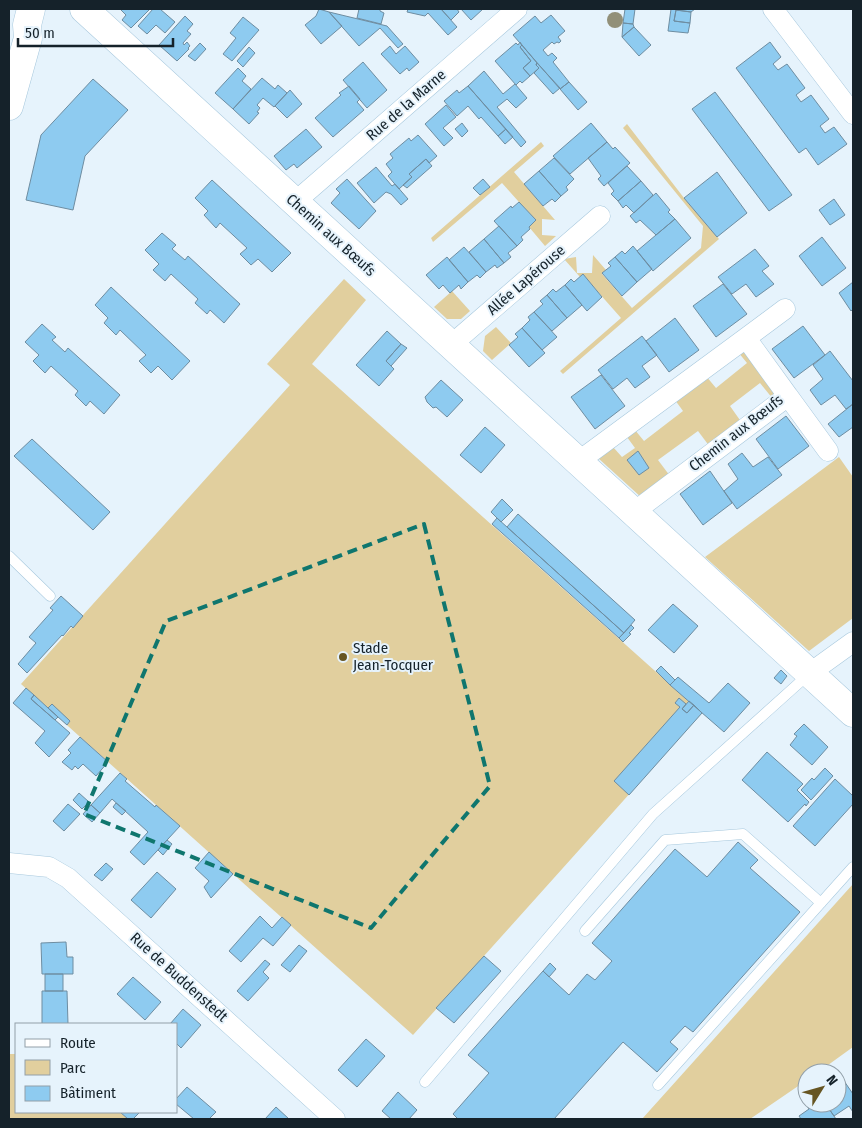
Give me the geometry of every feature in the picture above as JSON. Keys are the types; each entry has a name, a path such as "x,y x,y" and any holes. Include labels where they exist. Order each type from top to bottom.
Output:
{"street":[{"name":"Chemin aux Bœufs","path":"84,9 853,713"},
{"name":"Rue de la Marne","path":"295,202 517,9"},
{"path":"773,9 853,114"},
{"path":"9,64 18,32 29,17"},
{"path":"9,106 28,38 29,17"},
{"name":"Allée Lapérouse","path":"451,345 600,216"},
{"path":"579,462 785,309"},
{"name":"Chemin aux Bœufs","path":"634,512 788,396 746,338"},
{"path":"788,396 828,451"},
{"path":"810,673 853,642"},
{"name":"Rue de Buddenstedt","path":"9,863 49,867 68,878 335,1119"}],"lane":[{"path":"9,556 50,596"},
{"path":"425,1082 653,814 810,673"},
{"path":"585,931 665,840 743,834 821,903"},
{"path":"658,1086 853,866"}],"highlighted area":[{"path":"424,524 490,786 371,928 84,814 166,621"}],"green space":[{"path":"627,124 684,198 719,239 563,374 560,371 621,318 583,275 580,277 564,259 576,257 577,273 592,273 593,255 606,270 602,274 632,308 701,248 703,226 623,128"},
{"path":"541,142 544,146 514,172 555,220 542,219 542,235 556,236 545,246 529,227 535,220 502,183 433,242 431,238"},
{"name":"Stade Jean-Tocquer","path":"344,279 366,300 312,364 702,713 413,1035 21,684 290,385 267,364"},
{"path":"452,291 470,311 461,319 447,319 434,307"},
{"path":"496,327 511,343 492,360 483,351 485,336"},
{"path":"743,348 777,396 773,399 760,383 730,406 742,423 710,447 698,431 658,460 670,476 642,498 598,458 613,447 622,457 635,448 627,437 635,430 644,441 683,411 675,400 706,376 716,388 747,363 738,352"},
{"path":"839,457 853,477 853,618 809,651 705,557"},
{"path":"853,884 853,1047 831,1063 797,1063 797,1087 750,1119 642,1119"},
{"path":"9,1054 15,1054 15,1113 121,1113 128,1119 9,1119"}],"building":[{"path":"120,9 150,9 131,28 122,20 126,15"},
{"path":"153,9 160,9 175,22 165,33 156,25 147,34 138,26"},
{"path":"319,9 329,12 342,26 321,44 305,25 316,16"},
{"path":"359,9 380,9 384,13 381,24 357,18"},
{"path":"408,9 441,9 457,27 448,35 428,13 425,16 407,12"},
{"path":"441,9 457,9 459,12 451,20"},
{"path":"461,9 483,9 471,20"},
{"path":"625,9 635,9 633,24 623,23"},
{"path":"671,9 695,9 691,12 676,10 674,21 690,23 688,33 668,31"},
{"path":"676,10 691,12 690,23 674,21"},
{"path":"329,12 387,26 403,44 398,48 380,28 359,46"},
{"path":"551,15 565,31 558,37 561,41 559,43 554,44 552,42 543,50 548,56 552,53 557,58 553,62 569,82 560,89 513,35 535,16 541,23"},
{"path":"185,16 193,24 187,31 191,34 183,43 184,45 187,42 190,46 177,61 159,45"},
{"path":"243,17 259,30 232,61 223,54 236,38 230,33"},
{"path":"623,23 633,24 634,27 622,37"},
{"path":"634,27 651,45 639,56 622,37"},
{"path":"520,42 522,45 520,47 531,61 523,68 530,76 522,83 520,81 516,85 495,61 516,43 518,45"},
{"path":"770,42 781,57 773,64 778,70 787,64 805,88 796,95 801,102 811,95 829,119 820,126 825,133 834,127 847,144 818,165 806,148 799,153 736,68"},
{"path":"200,43 206,49 195,61 188,56"},
{"path":"522,45 539,68 530,76 523,68 531,61 520,47"},
{"path":"390,46 396,54 405,46 419,62 409,71 407,68 400,74 381,54"},
{"path":"249,47 255,53 243,67 237,61"},
{"path":"363,62 387,90 367,108 343,80"},
{"path":"537,63 560,88 553,94 534,73 539,68 536,65"},
{"path":"238,68 246,76 242,81 251,89 233,109 215,93"},
{"path":"484,71 503,94 515,84 527,98 516,108 507,99 497,107 526,142 521,147 468,86"},
{"path":"262,78 275,89 278,85 287,93 274,107 263,98 257,105 260,108 257,112 259,113 249,124 233,109"},
{"path":"93,79 128,110 85,156 73,210 26,200 41,135"},
{"path":"569,82 587,102 578,110 560,89"},
{"path":"349,86 360,99 357,102 364,110 333,137 315,118 341,95 339,93"},
{"path":"468,86 506,129 498,136 468,106 457,116 444,101 457,90 459,93"},
{"path":"290,90 302,104 287,118 275,106"},
{"path":"715,92 792,195 769,211 692,109"},
{"path":"446,105 456,117 443,128 453,138 444,146 425,124"},
{"path":"462,123 468,131 462,137 455,129"},
{"path":"591,123 607,142 570,174 553,156"},
{"path":"306,129 322,147 297,168 294,164 286,170 274,156"},
{"path":"506,129 513,137 505,144 498,136"},
{"path":"418,135 437,156 429,163 426,159 409,174 412,177 399,189 388,176 392,172 386,164 393,158 390,154 409,138 411,141"},
{"path":"607,142 613,149 615,147 630,163 604,186 598,179 601,176 588,158"},
{"path":"554,158 574,179 566,187 568,190 561,196 539,171"},
{"path":"426,159 432,166 407,188 403,185 412,177 409,174"},
{"path":"627,166 641,181 618,201 611,194 614,191 608,183"},
{"path":"376,167 392,186 395,184 408,199 401,205 391,194 386,192 374,203 357,183"},
{"path":"539,171 561,196 555,202 552,199 543,206 524,184"},
{"path":"717,172 747,213 717,237 684,198"},
{"path":"347,179 376,211 359,229 331,203 340,193 336,189"},
{"path":"483,179 490,187 480,195 473,188"},
{"path":"212,180 291,253 272,272 258,259 251,265 240,254 247,248 220,223 216,228 204,215 208,211 195,198"},
{"path":"641,181 653,195 634,213 626,205 623,208 618,201"},
{"path":"656,193 670,210 668,212 675,219 656,235 640,220 636,223 630,216"},
{"path":"834,199 845,215 830,225 819,210"},
{"path":"519,202 536,220 521,237 523,240 517,246 494,221 511,206 512,208"},
{"path":"675,219 691,238 653,271 637,251"},
{"path":"499,226 517,246 508,253 511,257 504,263 484,239"},
{"path":"162,233 176,245 172,249 185,260 188,256 240,304 224,323 210,310 207,314 195,303 198,299 171,274 165,281 153,270 159,264 145,250"},
{"path":"822,237 846,268 822,286 799,256"},
{"path":"484,239 504,263 497,268 495,265 486,272 469,252"},
{"path":"633,246 652,269 637,282 615,257 622,251 625,254"},
{"path":"464,247 486,272 480,278 477,275 468,282 449,260"},
{"path":"755,249 769,266 762,271 774,284 756,297 746,284 732,294 718,277"},
{"path":"447,257 468,282 461,289 459,285 450,293 443,285 439,289 426,275"},
{"path":"615,257 637,282 622,296 602,273 611,266 608,263"},
{"path":"583,274 602,297 587,311 565,285 571,279 574,282"},
{"path":"853,282 853,309 851,311 839,293"},
{"path":"723,284 747,314 716,337 693,306"},
{"path":"565,285 582,305 567,318 547,295 553,289 556,292"},
{"path":"111,287 190,361 172,380 158,366 151,373 139,361 146,355 120,330 116,335 104,323 108,318 95,305"},
{"path":"547,295 567,318 552,331 534,312 543,304 540,301"},
{"path":"534,312 557,337 542,350 522,328 530,320 528,317"},
{"path":"675,318 699,350 669,372 646,341"},
{"path":"42,324 56,337 52,340 65,352 68,348 120,395 104,414 90,401 86,406 75,395 78,391 51,366 45,373 33,361 39,355 25,342"},
{"path":"803,326 825,355 794,378 772,349"},
{"path":"522,328 545,353 529,367 509,345 518,337 515,334"},
{"path":"387,331 401,344 386,361 394,369 379,386 356,365"},
{"path":"642,336 657,355 642,366 650,377 635,388 627,378 613,389 598,370"},
{"path":"401,344 407,348 391,366 386,361"},
{"path":"830,351 853,381 853,404 846,409 835,395 821,405 810,390 823,379 813,365"},
{"path":"601,375 625,406 595,429 571,397"},
{"path":"441,380 463,400 447,417 436,407 433,408 425,397"},
{"path":"853,404 853,427 839,437 828,424"},
{"path":"786,416 809,446 778,469 756,439"},
{"path":"485,427 505,445 481,473 460,455"},
{"path":"32,439 110,512 93,530 14,456"},
{"path":"638,451 649,468 639,475 627,460"},
{"path":"742,453 753,467 768,457 782,475 737,509 724,491 738,479 728,464"},
{"path":"710,471 732,503 703,525 680,494"},
{"path":"502,499 513,510 501,522 491,512"},
{"path":"518,514 635,620 624,633 507,527"},
{"path":"497,518 624,633 619,638 492,524"},
{"path":"61,596 83,616 73,628 71,626 62,635 27,673 18,664 36,643 29,637 53,610 50,608"},
{"path":"673,604 698,626 674,653 648,630"},
{"path":"631,625 634,628 623,642 619,638"},
{"path":"661,666 675,680 670,685 656,671"},
{"path":"781,670 787,676 781,684 774,678"},
{"path":"678,677 709,703 728,683 750,703 724,732 670,685"},
{"path":"26,688 34,695 31,699 70,733 49,757 35,743 45,731 13,703"},
{"path":"34,695 58,717 55,720 31,699"},
{"path":"679,698 686,704 682,709 687,713 694,705 702,713 629,795 614,781 680,707 675,703"},
{"path":"689,701 694,705 687,713 682,709"},
{"path":"52,704 70,721 67,725 48,708"},
{"path":"804,724 828,747 812,765 790,745 797,736 794,734"},
{"path":"80,737 108,762 96,776 83,764 78,769 75,766 72,770 62,762 71,753 68,750"},
{"path":"767,752 803,784 797,790 809,802 788,822 742,780"},
{"path":"825,768 833,776 811,800 801,790"},
{"path":"120,773 127,779 125,781 180,826 144,865 130,852 148,832 112,799 100,813 91,805"},
{"path":"835,779 853,796 853,804 815,846 793,826"},
{"path":"79,793 89,802 82,809 73,800"},
{"path":"116,803 126,811 122,815 113,807"},
{"path":"68,804 80,814 64,831 53,821"},
{"path":"91,805 100,813 92,822 83,814"},
{"path":"167,840 172,844 163,855 158,850"},
{"path":"738,842 758,860 750,868 800,912 693,1032 685,1026 670,1042 678,1049 657,1072 623,1042 554,1119 458,1119 453,1114 489,1073 468,1055 543,971 569,995 587,974 595,980 612,961 592,943 675,849 707,877"},
{"path":"209,852 233,874 211,898 204,887 209,881 195,868"},
{"path":"106,863 113,869 102,881 94,875"},
{"path":"157,872 176,889 151,918 131,900"},
{"path":"260,916 272,928 282,917 291,925 273,946 263,938 241,962 229,951"},
{"path":"66,942 67,957 73,957 73,974 42,974 41,943"},
{"path":"299,945 307,951 290,972 281,965"},
{"path":"484,956 501,971 454,1023 436,1008"},
{"path":"265,960 270,964 263,972 269,978 248,1001 237,991"},
{"path":"550,963 556,969 549,977 543,971"},
{"path":"45,974 63,974 63,991 45,991"},
{"path":"133,977 161,1002 145,1020 117,994"},
{"path":"42,991 67,991 68,1023 42,1023"},
{"path":"183,1009 201,1025 181,1048 178,1045 178,1023 171,1023"},
{"path":"366,1039 385,1056 357,1087 338,1070"},
{"path":"847,1085 853,1094 853,1112 849,1106 847,1107"},
{"path":"187,1087 216,1112 209,1119 194,1119 178,1106 178,1097"},
{"path":"398,1092 417,1110 409,1119 391,1119 382,1111"},
{"path":"276,1107 289,1119 265,1119"},
{"path":"121,1113 139,1113 133,1119 128,1119"},
{"path":"803,1113 832,1113 836,1119 801,1119 799,1116"}],"place":[{"name":"Stade Jean-Tocquer","path":"343,657"}]}
